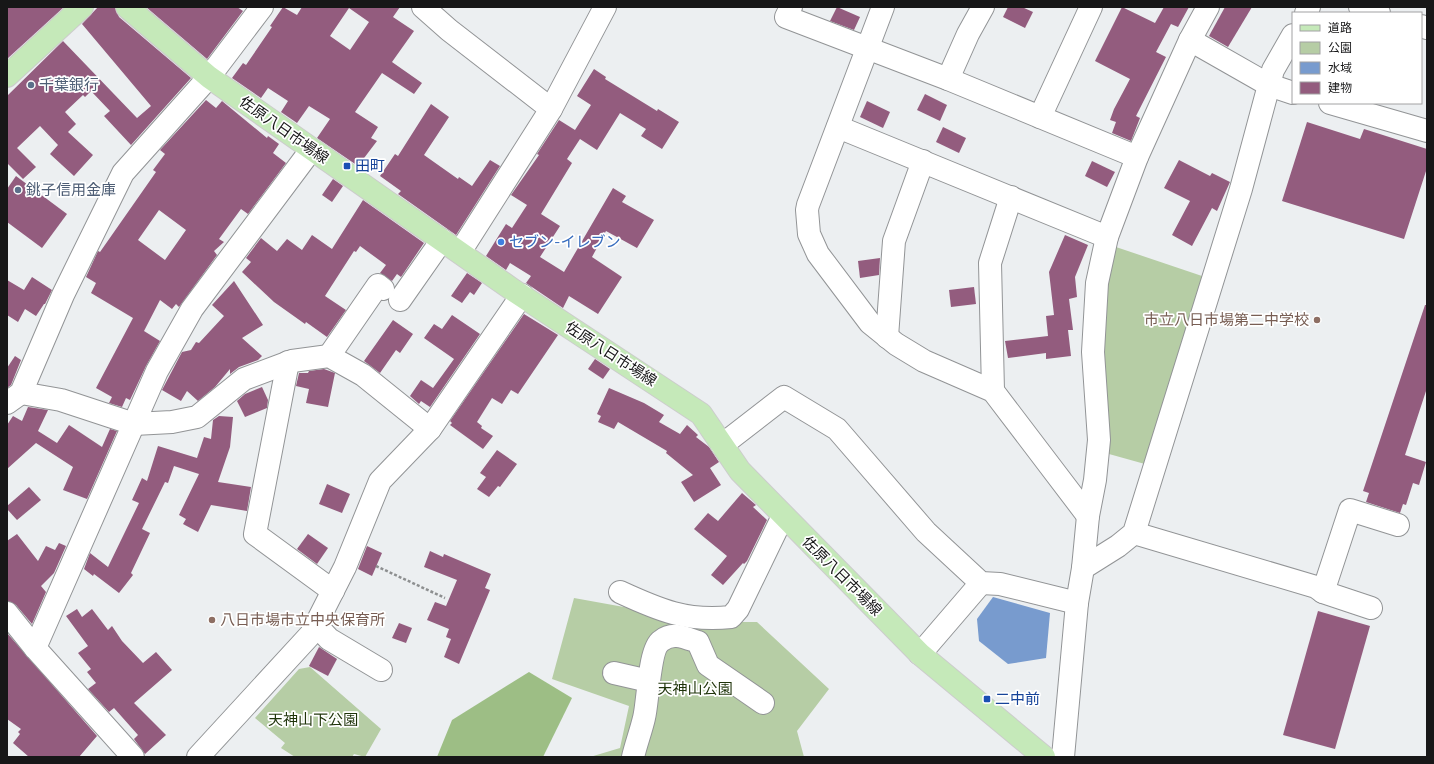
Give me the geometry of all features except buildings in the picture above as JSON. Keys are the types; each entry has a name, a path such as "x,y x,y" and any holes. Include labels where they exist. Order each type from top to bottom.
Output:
{"main road":[{"name":"佐原八日市場線","path":"127,7 209,77 311,150 329,168 442,240 700,414 740,471 920,654 1044,757"},
{"path":"7,76 73,10"}],"street":[{"path":"262,7 209,77 122,173 11,399 61,400 134,424 172,422 197,417 244,380 288,362 329,356 363,375 430,429"},
{"path":"423,7 449,30 551,109"},
{"path":"460,252 551,109 605,7"},
{"path":"791,7 786,17 948,79 1137,157"},
{"path":"883,7 807,210 808,234 818,254 870,323 887,337 924,361 992,392 1088,516"},
{"path":"948,79 968,34 983,7"},
{"path":"1040,117 1091,7"},
{"path":"1063,757 1077,603 1083,568 1088,516 1095,480 1099,440 1093,352 1097,283 1107,237 1137,157 1190,40 1208,7"},
{"path":"1360,7 1376,12"},
{"path":"1083,568 1118,546 1134,533 1241,189 1273,70 1292,38"},
{"path":"1190,40 1269,85 1292,93"},
{"path":"1333,104 1427,132"},
{"path":"838,126 1107,237"},
{"path":"35,648 157,371 192,309 311,150"},
{"path":"887,337 894,241 923,161"},
{"path":"992,392 990,263 1011,198"},
{"path":"329,356 378,286 391,295 442,240"},
{"path":"198,757 311,634 345,567 380,481 430,429 522,295"},
{"path":"288,362 255,534 333,591"},
{"path":"722,445 784,397 837,429 926,532 981,583 1000,584 1077,603"},
{"path":"1323,592 1350,510 1398,525"},
{"path":"620,592 662,611 708,620 730,617 738,609 783,516"},
{"path":"1134,533 1316,587 1323,592 1371,608"},
{"path":"920,654 981,583"},
{"path":"661,640 657,630 662,611"},
{"path":"7,613 35,648 133,757"},
{"path":"316,625 328,639 382,670"},
{"path":"633,757 644,718 648,681 656,646 661,640 678,635 698,642 708,665 763,703"},
{"path":"614,673 648,681"}],"path":[{"path":"376,566 444,598"}],"green space":[{"path":"1116,247 1202,276 1152,466 1109,454 1102,305"},
{"name":"天神山公園","path":"574,598 707,622 757,622 829,689 797,731 804,757 590,757 620,748 629,706 552,679"},
{"name":"天神山下公園","path":"310,667 381,729 365,757 354,754 352,757 295,757 281,748 285,743 255,718 299,669"},
{"path":"529,672 572,698 543,757 437,757 452,720"}],"water":[{"path":"993,597 1050,613 1046,658 1008,664 979,641 977,619"}],"place":[{"name":"千葉銀行","path":"31,85"},
{"name":"田町","path":"347,166"},
{"name":"銚子信用金庫","path":"18,190"},
{"name":"セブン-イレブン","path":"501,242"},
{"name":"市立八日市場第二中学校","path":"1317,320"},
{"name":"八日市場市立中央保育所","path":"212,620"},
{"name":"二中前","path":"987,699"}]}
